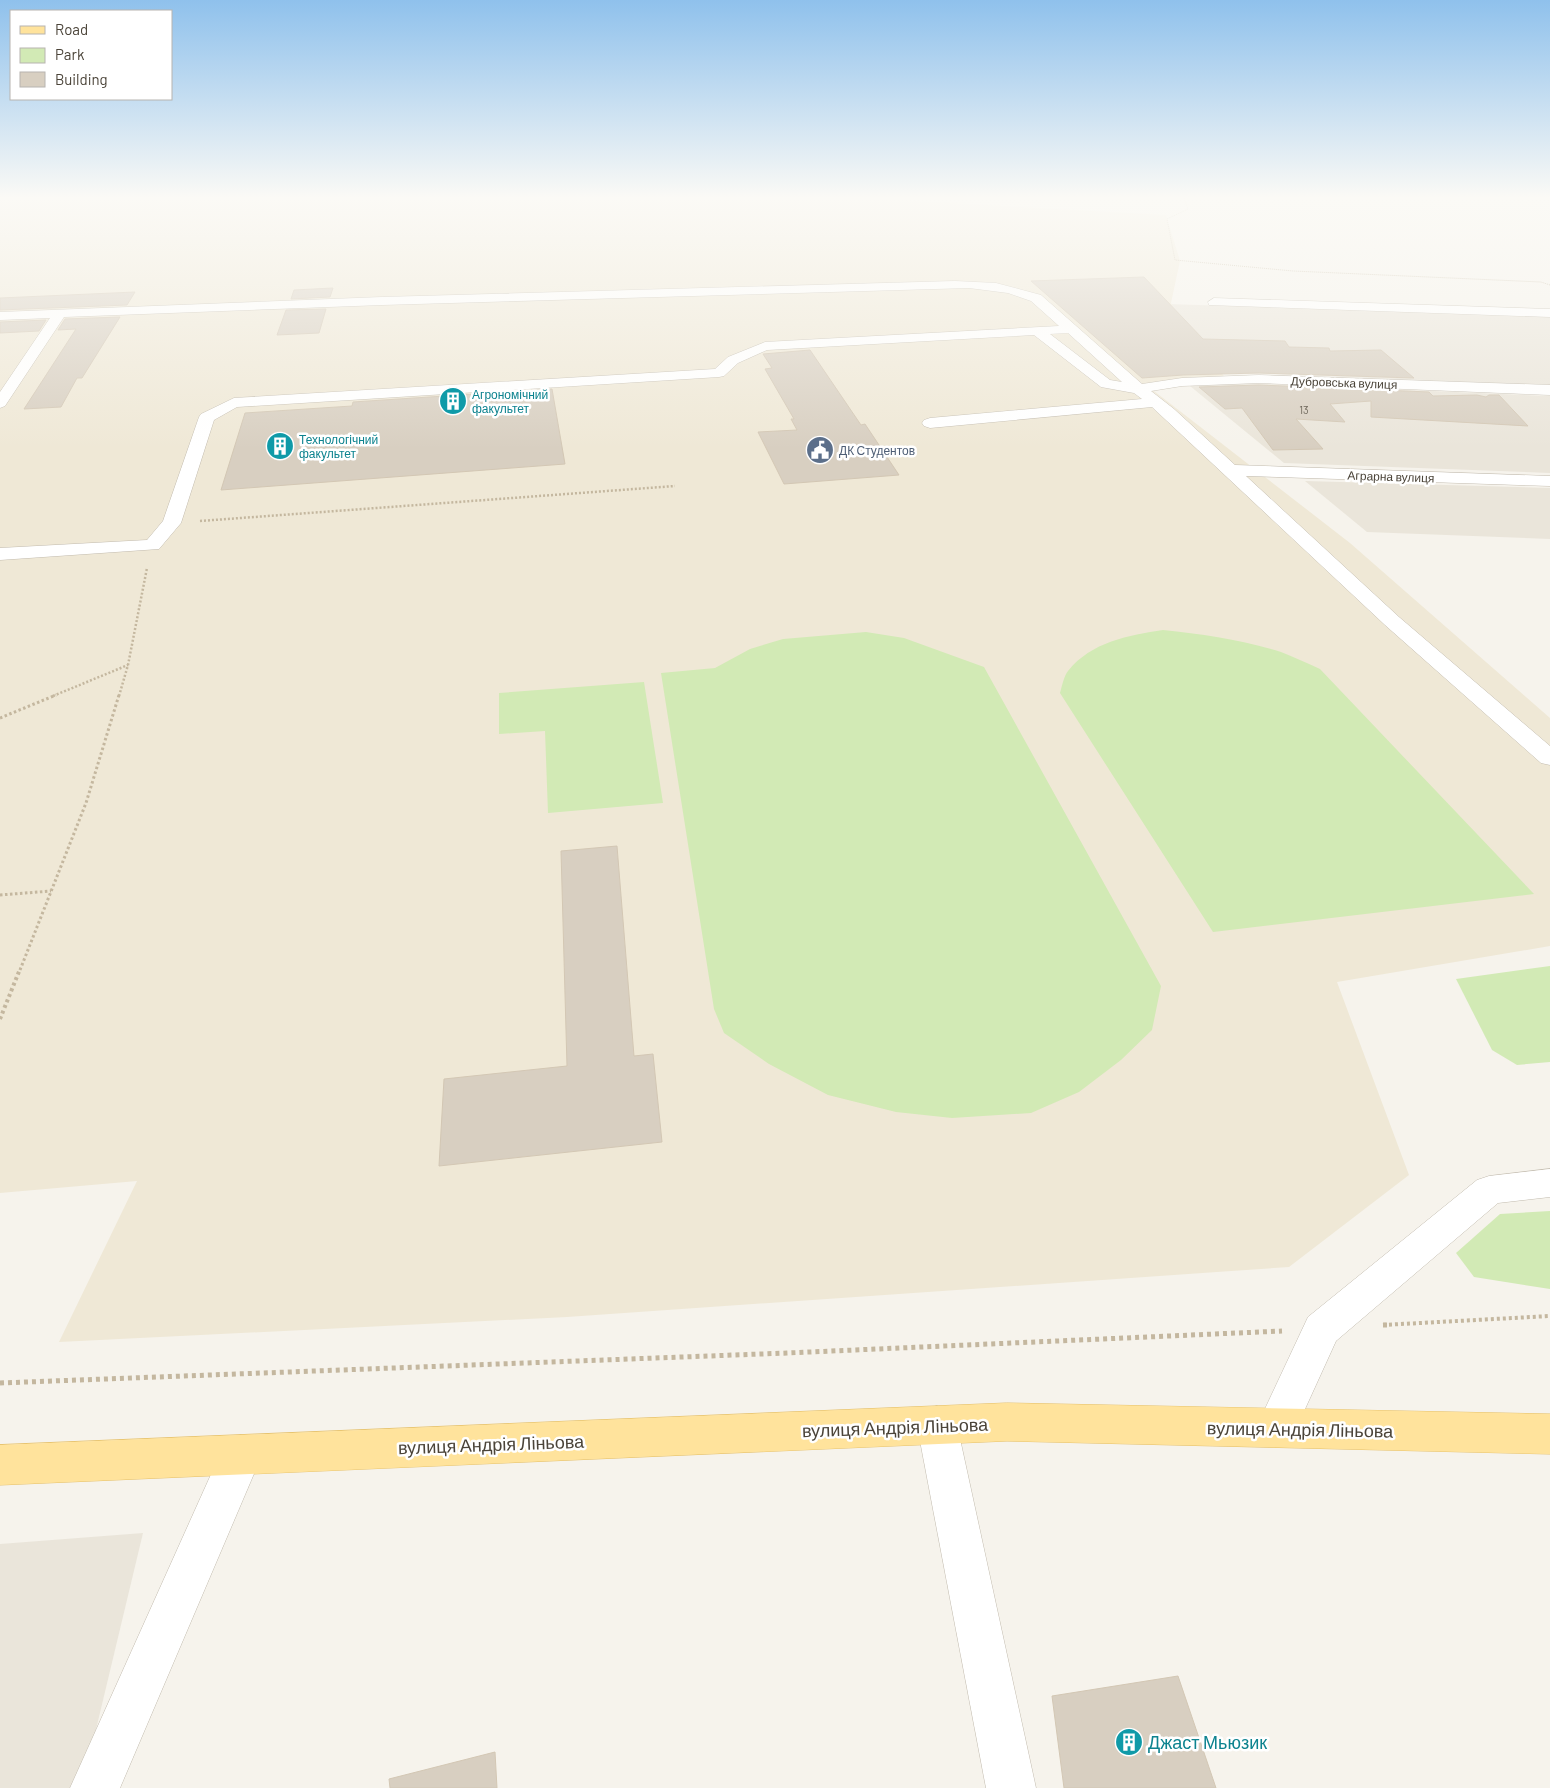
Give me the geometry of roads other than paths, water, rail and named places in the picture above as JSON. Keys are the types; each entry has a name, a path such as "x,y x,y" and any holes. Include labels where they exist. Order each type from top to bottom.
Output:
{"main road":[{"name":"вулиця Андрія Ліньова","path":"0,1466 1006,1422 1550,1434"}],"street":[{"path":"0,316 382,301 968,284 1000,286 1022,291 1036,298 1156,402 1232,470 1392,621 1550,758"},
{"path":"1214,302 1550,313"},
{"path":"0,403 60,314"},
{"path":"0,554 152,545 172,523 207,417 234,403 718,373 734,360 765,346 1072,330"},
{"path":"1037,331 1106,384 1139,389"},
{"name":"Дубровська вулиця","path":"1139,389 1182,382 1259,379 1550,390"},
{"path":"930,424 1156,402"},
{"name":"Аграрна вулиця","path":"1232,470 1550,481"},
{"path":"1276,1428 1322,1329 1489,1190 1550,1183"},
{"path":"937,1425 1011,1788"},
{"path":"95,1788 241,1455"}],"place":[{"name":"Агрономічний факультет","path":"453,401"},
{"name":"Технологічний факультет","path":"280,446"},
{"name":"ДК Студентов","path":"820,450"},
{"name":"Джаст Мьюзик","path":"1129,1742"}]}
